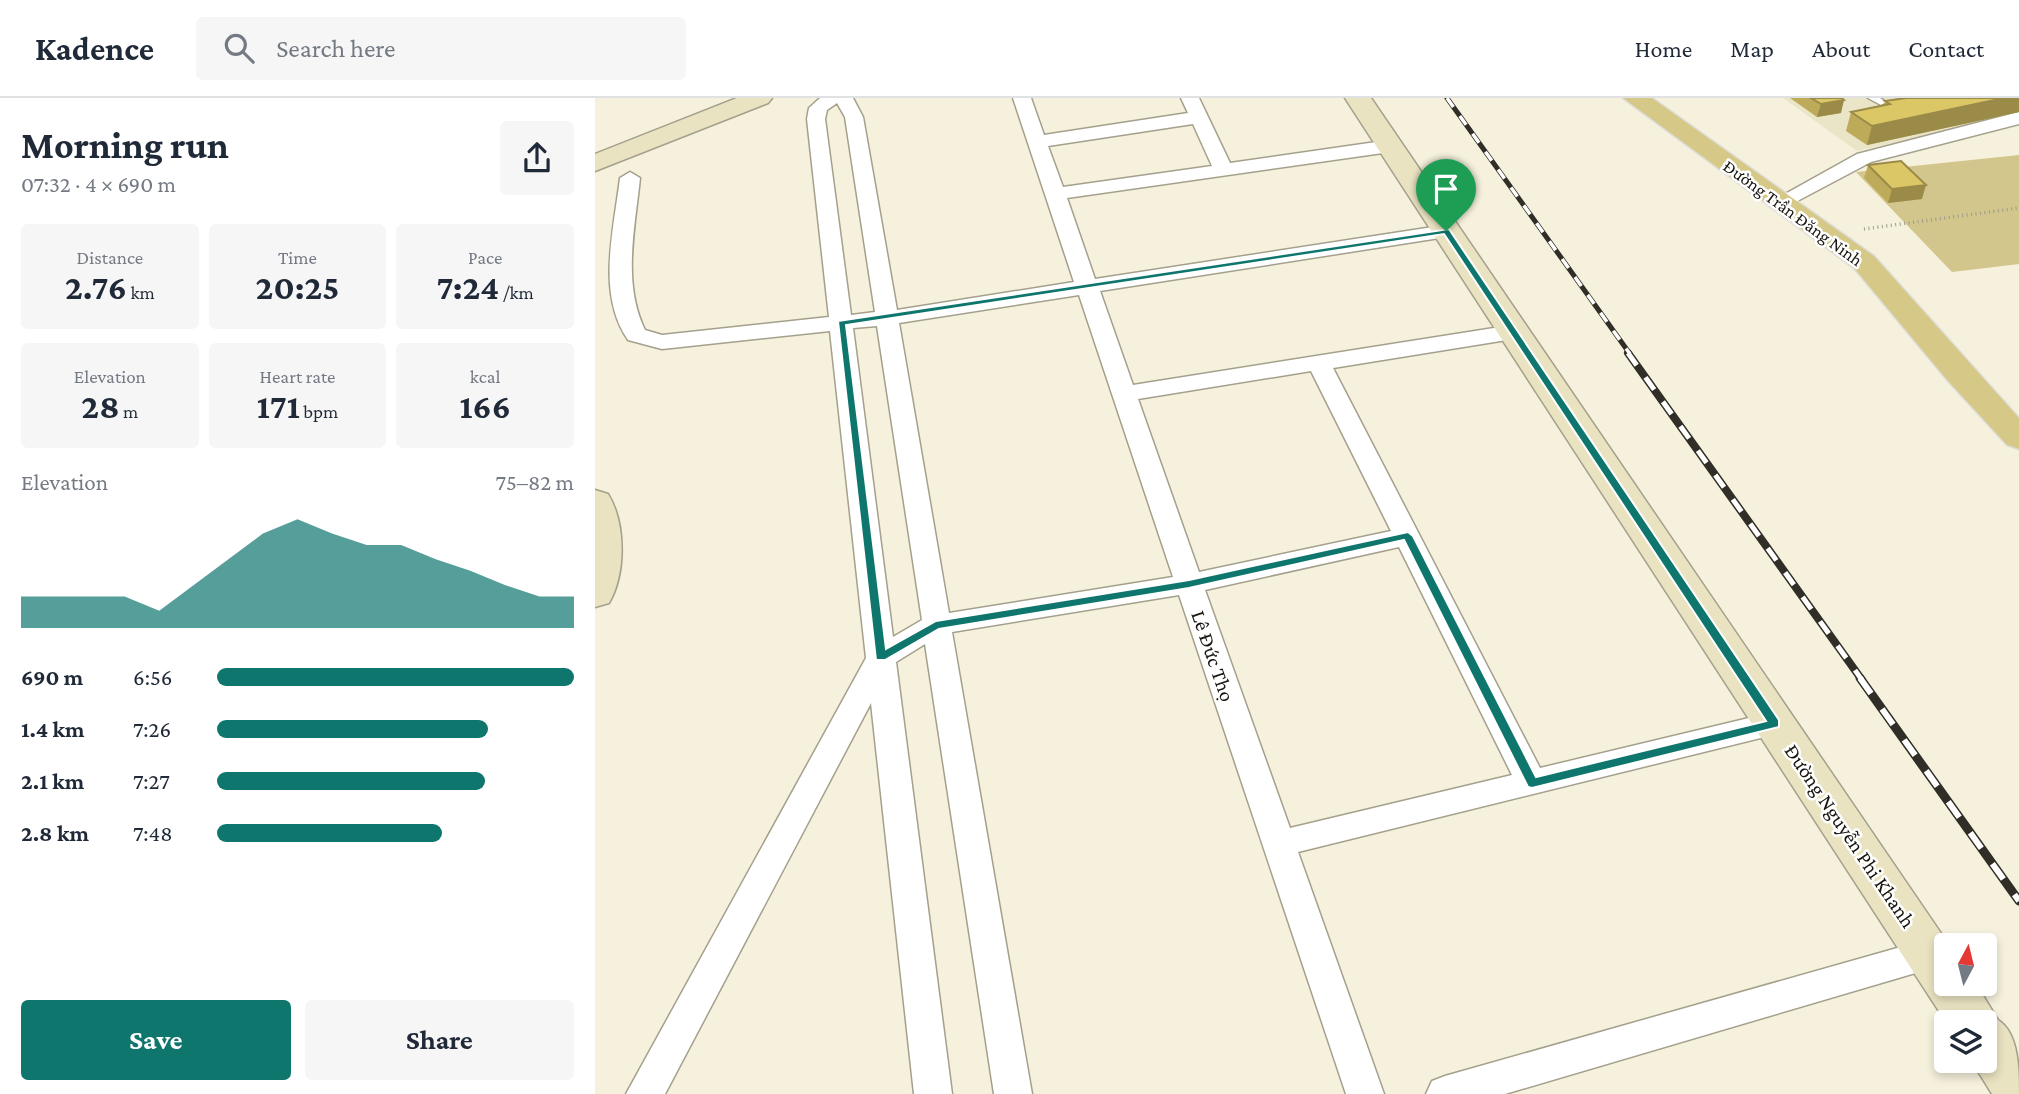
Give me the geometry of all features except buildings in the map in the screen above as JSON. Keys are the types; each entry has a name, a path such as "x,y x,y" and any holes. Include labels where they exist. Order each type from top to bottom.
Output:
{"main road":[{"name":"Đường Trần Đăng Ninh","path":"1636,98 1864,262 1959,374 2019,438"}],"street":[{"path":"595,163 759,98"},
{"path":"832,98 818,108 816,119 933,1094"},
{"path":"844,98 854,117 1013,1094"},
{"name":"Lê Đức Thọ","path":"1022,98 1365,1094"},
{"path":"1190,98 1224,170"},
{"name":"Đường Nguyễn Phi Khanh","path":"1358,98 1934,963"},
{"path":"1037,142 1199,117"},
{"path":"1779,202 1864,158 2019,118"},
{"path":"1055,194 1390,146"},
{"path":"630,178 622,268 626,319 636,335 662,342 683,342 886,318 1446,231"},
{"path":"1123,394 1513,332"},
{"path":"1319,363 1532,783"},
{"path":"595,502 602,519 602,553 595,594"},
{"path":"645,1094 881,657 936,625 1189,584 1408,536"},
{"path":"1279,845 1774,724"},
{"path":"1445,1094 1934,975"},
{"path":"1997,1056 2019,1090"}],"path":[{"path":"1822,234 2019,208"}],"shaded area":[{"path":"1783,98 2019,98 2019,108 2008,117 1857,151"},
{"path":"2019,155 2019,264 1952,272 1856,172"}],"railway":[{"path":"1447,98 1630,354"},
{"path":"1628,353 1862,680"},
{"path":"1860,678 2019,901"}],"route":[{"path":"1446,231 1774,724 1532,783 1408,536 1189,584 936,625 881,657 841,323 1446,231"}]}
